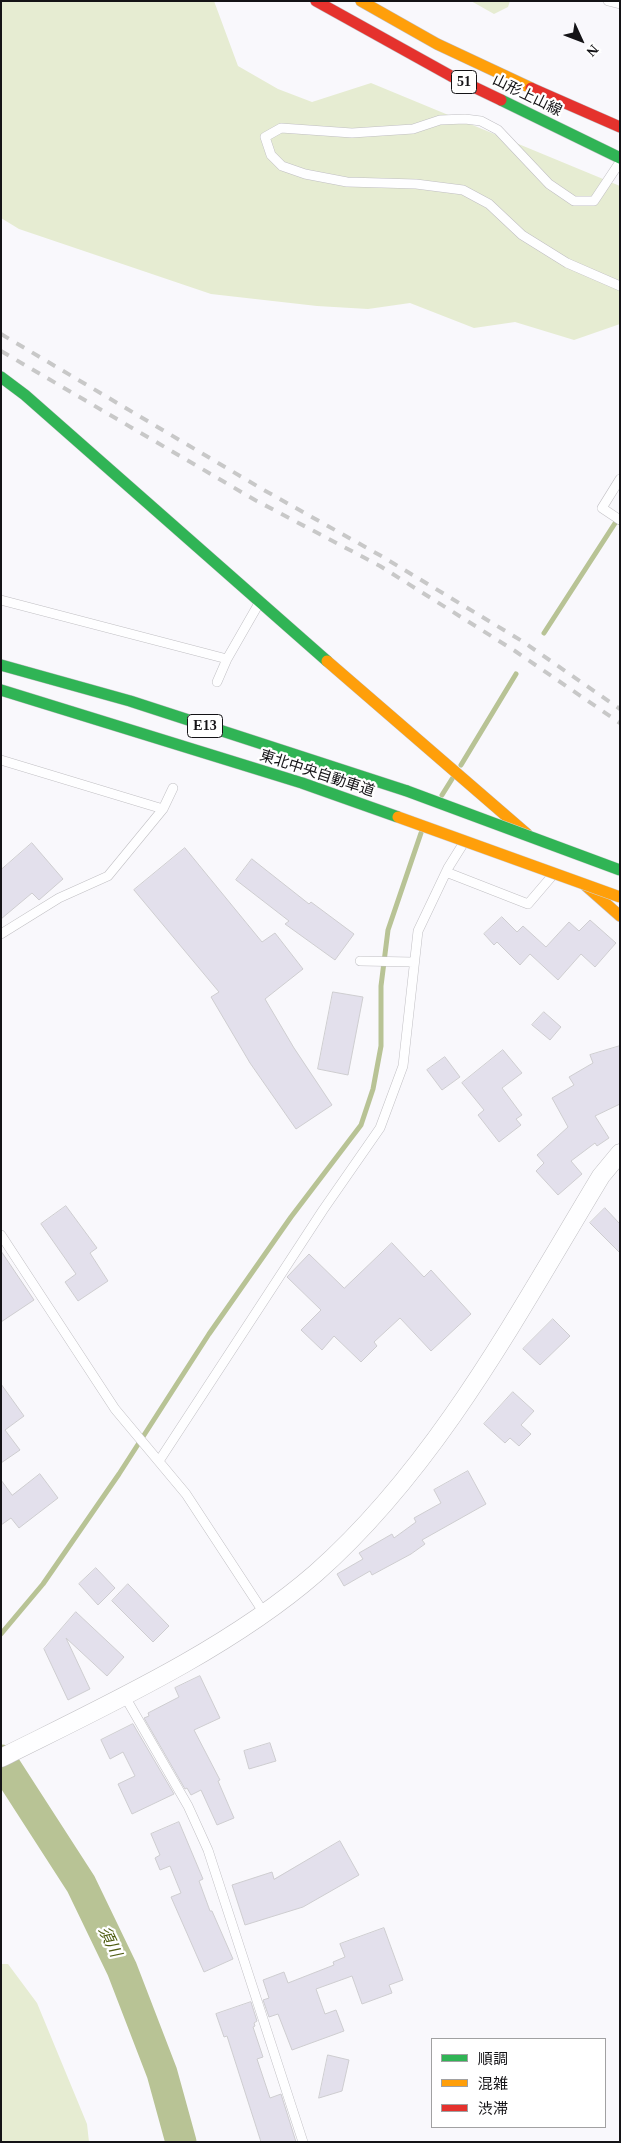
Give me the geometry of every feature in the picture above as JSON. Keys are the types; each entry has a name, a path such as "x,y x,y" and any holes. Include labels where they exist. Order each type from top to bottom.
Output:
{"main road":[{"name":"山形上山線","path":"316,1 451,76 618,158"},
{"name":"山形上山線","path":"361,1 437,44 620,127"},
{"path":"1,377 25,395 259,602 442,759 620,916"},
{"name":"東北中央自動車道","path":"1,666 130,701 407,791 620,870"},
{"name":"東北中央自動車道","path":"1,690 302,783 620,897"}],"street":[{"path":"1,1758 181,1664 264,1613 316,1573 369,1521 418,1464 501,1340 602,1176 620,1153"}],"lane":[{"path":"608,1 620,4"},
{"path":"618,158 594,201 574,201 550,184 498,130 481,121 465,119 440,120 413,130 352,133 281,128 265,137 271,156 282,166 305,174 347,182 416,184 464,190 488,204 522,235 567,262 620,286"},
{"path":"620,479 602,508 620,520"},
{"path":"1,600 227,658"},
{"path":"217,682 227,658 259,602"},
{"path":"1,760 163,809"},
{"path":"1,934 59,898 108,876 163,809 172,788"},
{"path":"474,826 486,798"},
{"path":"159,1461 323,1210 380,1128 403,1066 418,931 446,872 468,835"},
{"path":"446,872 528,904 558,862"},
{"path":"362,961 414,962"},
{"path":"1,1235 115,1409 186,1494 264,1613"},
{"path":"124,1695 188,1806 208,1850 303,2142"}],"green space":[{"path":"1,1 214,1 238,66 278,89 312,102 371,83 620,186 620,324 574,340 515,322 474,328 410,303 368,309 317,306 211,294 19,229 1,218"},
{"path":"471,1 510,1 508,7 494,14"},
{"path":"1,1964 8,1964 37,2003 87,2124 89,2142 1,2142"}],"building":[{"path":"32,843 63,879 39,900 32,893 1,919 1,870"},
{"path":"185,848 262,942 275,933 303,969 265,999 294,1048 332,1105 296,1129 250,1063 211,997 219,992 134,890"},
{"path":"252,859 309,904 311,902 354,934 335,960 285,924 289,921 236,880"},
{"path":"502,917 517,932 523,926 546,947 569,922 579,931 590,920 616,943 595,967 581,954 558,980 530,954 520,965 497,942 494,945 484,934"},
{"path":"333,992 363,997 348,1075 318,1069"},
{"path":"544,1012 561,1027 550,1040 532,1025"},
{"path":"620,1046 620,1104 595,1116 609,1138 597,1146 595,1143 571,1161 582,1174 558,1195 536,1171 544,1163 537,1155 568,1127 552,1098 574,1085 569,1077 593,1063 590,1055"},
{"path":"503,1050 522,1073 502,1088 522,1115 516,1119 521,1125 499,1142 478,1115 484,1110 462,1083"},
{"path":"445,1057 460,1077 442,1090 427,1070"},
{"path":"66,1206 97,1248 90,1253 108,1281 78,1301 65,1282 76,1274 41,1224"},
{"path":"605,1208 620,1224 620,1253 590,1223"},
{"path":"392,1243 424,1277 431,1270 471,1314 431,1351 400,1318 374,1342 377,1346 361,1362 334,1336 322,1350 301,1330 321,1310 287,1277 309,1254 344,1288"},
{"path":"1,1251 34,1300 1,1322"},
{"path":"553,1319 570,1336 540,1365 523,1349"},
{"path":"1,1384 24,1416 5,1430 20,1450 1,1463"},
{"path":"513,1392 534,1411 521,1425 531,1434 519,1446 510,1438 505,1443 484,1424"},
{"path":"468,1471 486,1504 422,1540 425,1544 411,1554 372,1575 370,1571 344,1586 337,1574 363,1559 359,1553 392,1534 394,1538 416,1522 414,1518 441,1503 434,1490"},
{"path":"40,1474 58,1498 19,1528 11,1518 1,1525 1,1480 12,1495"},
{"path":"96,1568 115,1588 98,1605 79,1584"},
{"path":"128,1584 169,1626 153,1642 112,1601"},
{"path":"76,1612 124,1657 107,1676 66,1638 90,1689 68,1700 44,1649"},
{"path":"200,1676 220,1718 194,1730 220,1780 218,1781 234,1818 217,1825 201,1790 191,1795 187,1788 185,1789 144,1718 149,1716 148,1713 179,1697 175,1688"},
{"path":"133,1724 174,1794 132,1814 118,1784 135,1776 123,1752 110,1759 101,1740"},
{"path":"270,1743 276,1761 249,1769 244,1751"},
{"path":"179,1822 203,1879 199,1881 210,1911 212,1911 233,1959 204,1972 171,1897 181,1893 170,1866 160,1870 155,1858 160,1855 151,1834"},
{"path":"340,1841 359,1875 303,1907 245,1925 232,1885 272,1872 274,1879"},
{"path":"384,1928 403,1980 389,1985 392,1993 362,2004 352,1976 316,1989 325,2014 336,2010 344,2031 292,2050 278,2014 269,2017 263,2000 269,1998 263,1980 284,1972 288,1983 334,1965 333,1962 345,1957 340,1944"},
{"path":"251,2002 257,2021 253,2027 263,2057 257,2059 270,2098 281,2094 296,2142 261,2142 227,2036 224,2037 216,2014"},
{"path":"328,2055 349,2060 342,2091 319,2098"}],"waterway":[{"path":"544,633 619,517"},
{"path":"461,765 516,674"},
{"path":"442,795 452,779"},
{"path":"1,1634 43,1584 119,1474 209,1334 291,1217 361,1125 373,1089 381,1046 381,986 388,930 421,833"},
{"name":"須川","path":"1,1760 81,1884 122,1969 162,2073 181,2142"}],"railway":[{"path":"1,334 262,489 383,557 522,641 620,709"},
{"path":"1,351 255,500 380,566 515,651 620,723"}],"traffic: fast":[{"path":"501,100 620,158"},
{"path":"1,377 25,395 327,661"},
{"path":"1,665 130,701 407,791"},
{"path":"1,690 302,783 398,817"},
{"path":"407,791 620,870"}],"traffic: slow":[{"path":"361,1 437,44 531,88"},
{"path":"327,661 527,834"},
{"path":"398,817 620,897"},
{"path":"586,886 620,916"}],"traffic: jam":[{"path":"316,1 451,76 501,100"},
{"path":"531,88 620,127"}]}
